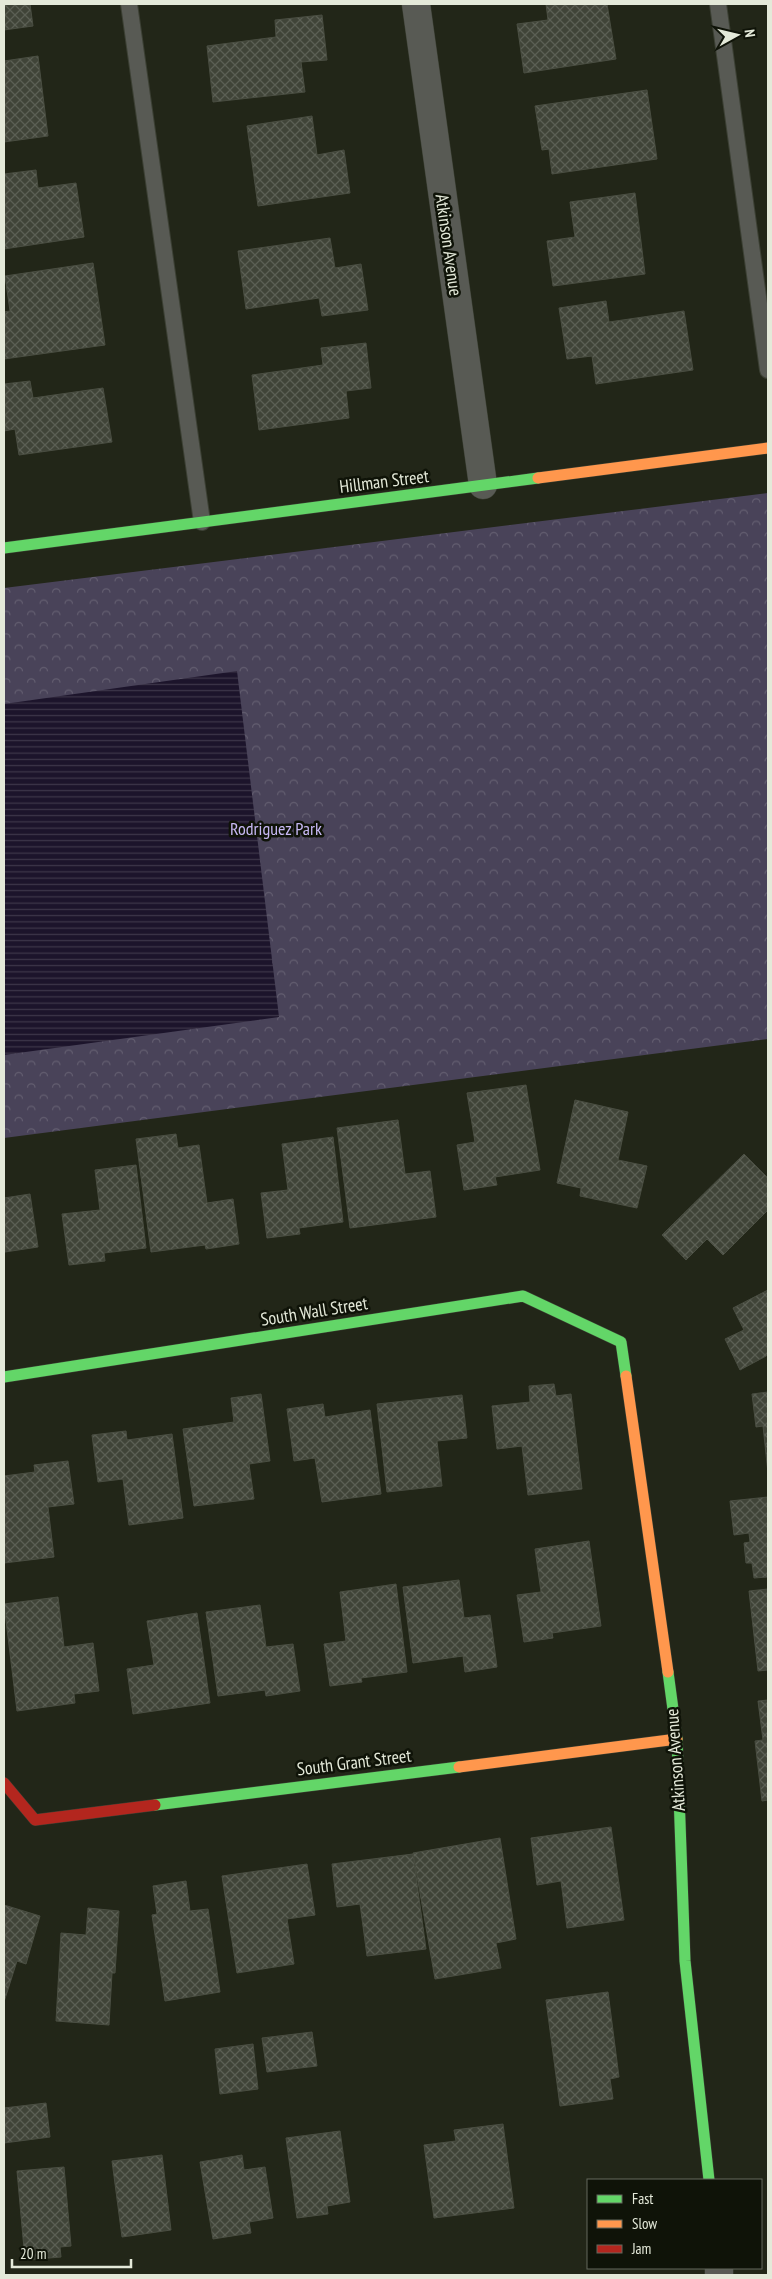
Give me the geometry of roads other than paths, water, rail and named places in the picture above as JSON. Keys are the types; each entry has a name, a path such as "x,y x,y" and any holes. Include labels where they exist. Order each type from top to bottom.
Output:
{"street":[{"name":"Atkinson Avenue","path":"416,4 483,485"},
{"name":"Hillman Street","path":"4,548 768,448"},
{"name":"South Wall Street","path":"4,1377 523,1296 621,1342"},
{"name":"Atkinson Avenue","path":"621,1342 677,1739 685,1961 709,2179"},
{"name":"South Grant Street","path":"4,1783 35,1820 677,1739"}],"lane":[{"path":"129,4 202,522"},
{"path":"718,4 768,370"}],"park label":[{"name":"Rodriguez Park","path":"276,828"}]}
